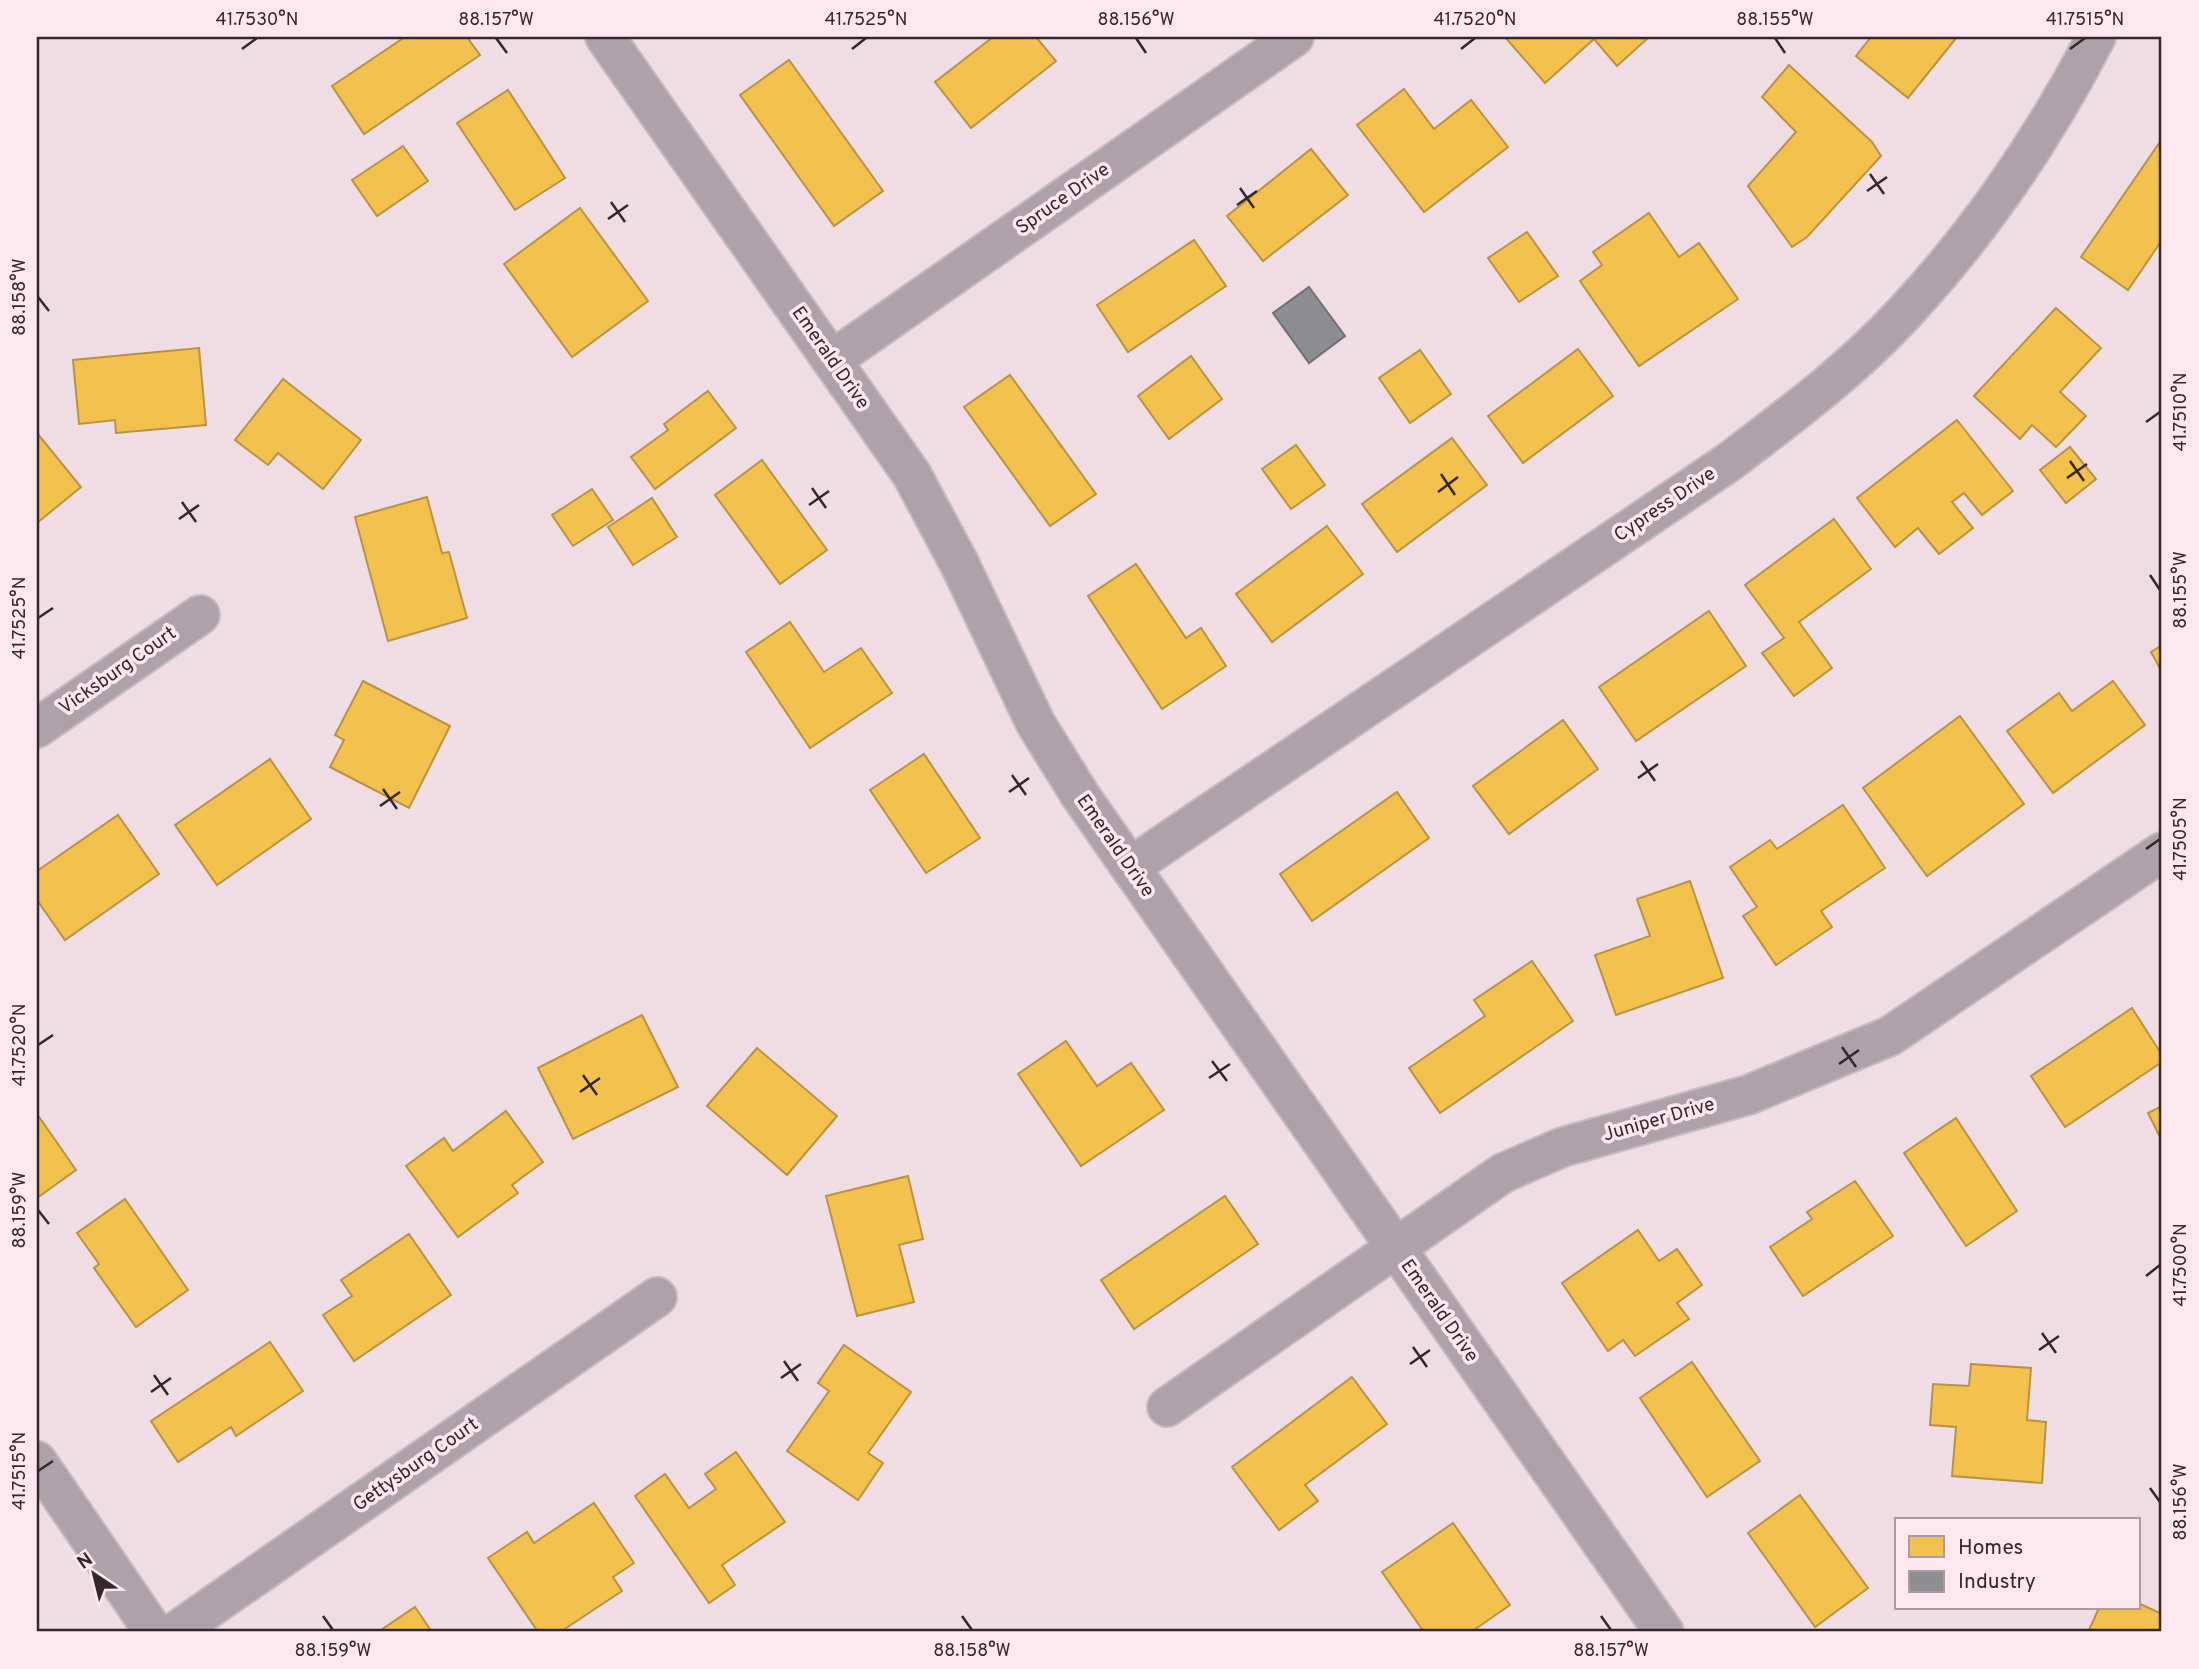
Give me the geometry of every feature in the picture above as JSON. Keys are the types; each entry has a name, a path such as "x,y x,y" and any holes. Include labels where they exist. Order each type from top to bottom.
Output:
{"street":[{"name":"Emerald Drive","path":"605,37 912,475 959,562 1036,724 1130,867 1664,1632"},
{"name":"Spruce Drive","path":"832,360 1294,37"},
{"name":"Cypress Drive","path":"1130,867 1729,462 1813,398 1906,312 1987,215 2041,134 2096,37"},
{"name":"Vicksburg Court","path":"37,728 200,615"},
{"name":"Juniper Drive","path":"1167,1406 1503,1173 1563,1147 1748,1095 1891,1036 2162,852"},
{"name":"Gettysburg Court","path":"176,1632 657,1297"},
{"path":"37,1461 154,1632"}],"building: Homes":[{"path":"405,37 467,37 480,55 364,134 332,86"},
{"path":"993,37 1036,37 1056,61 971,128 935,82"},
{"path":"1505,37 1649,37 1617,66 1594,39 1545,83"},
{"path":"1871,37 1957,37 1908,98 1856,56"},
{"path":"789,60 883,191 834,226 740,95"},
{"path":"1789,65 1872,142 1881,156 1807,237 1792,247 1748,186 1796,132 1762,97"},
{"path":"1404,89 1434,129 1471,100 1508,147 1424,212 1357,125"},
{"path":"508,90 565,178 515,210 457,123"},
{"path":"2162,139 2162,240 2128,290 2081,257"},
{"path":"403,146 428,181 377,216 352,180"},
{"path":"1311,149 1348,195 1263,261 1227,216"},
{"path":"580,208 648,301 572,357 504,264"},
{"path":"1649,213 1679,257 1699,243 1738,299 1639,366 1580,281 1602,265 1593,252"},
{"path":"1527,232 1558,276 1519,302 1488,258"},
{"path":"1194,240 1226,286 1128,352 1097,305"},
{"path":"2056,308 2101,348 2060,392 2086,416 2056,447 2032,425 2020,439 1974,396"},
{"path":"199,348 206,425 116,433 115,420 79,424 73,360"},
{"path":"1578,349 1613,396 1523,463 1488,416"},
{"path":"1420,350 1451,394 1410,423 1379,378"},
{"path":"1191,356 1222,399 1169,439 1138,396"},
{"path":"1010,375 1096,494 1050,526 964,407"},
{"path":"283,379 361,440 323,489 278,453 268,465 235,440"},
{"path":"708,391 736,428 655,489 631,457 668,430 664,424"},
{"path":"1957,420 2013,491 1982,515 1964,493 1952,502 1973,528 1939,554 1918,528 1895,547 1857,498"},
{"path":"37,433 81,487 37,523"},
{"path":"1452,438 1487,485 1397,552 1362,504"},
{"path":"1296,445 1325,485 1291,509 1262,469"},
{"path":"2070,447 2096,479 2066,503 2040,470"},
{"path":"762,460 827,550 780,584 715,495"},
{"path":"592,489 613,520 573,546 552,515"},
{"path":"427,497 442,553 449,552 467,618 388,641 355,517"},
{"path":"652,498 677,537 633,565 608,527"},
{"path":"1834,519 1871,569 1799,622 1832,668 1794,696 1762,653 1784,638 1745,585"},
{"path":"1327,526 1363,574 1272,642 1236,594"},
{"path":"1136,564 1186,638 1201,628 1226,666 1162,709 1088,596"},
{"path":"1709,611 1746,666 1636,741 1599,687"},
{"path":"790,622 824,672 861,648 892,693 810,748 746,652"},
{"path":"2162,645 2162,672 2151,652"},
{"path":"363,681 450,726 409,808 330,767 344,740 335,735"},
{"path":"2113,681 2145,725 2053,793 2007,731 2059,693 2072,711"},
{"path":"1960,716 2024,804 1927,876 1863,788"},
{"path":"1563,720 1598,769 1509,834 1473,786"},
{"path":"924,754 980,838 926,873 870,790"},
{"path":"270,759 311,819 217,885 175,825"},
{"path":"1397,792 1429,838 1312,921 1280,874"},
{"path":"1843,805 1885,868 1821,911 1832,927 1776,965 1743,916 1757,907 1730,867 1770,840 1777,849"},
{"path":"118,815 159,874 65,940 37,900 37,871"},
{"path":"1690,881 1723,978 1616,1015 1595,955 1650,936 1637,899"},
{"path":"1532,961 1573,1021 1440,1113 1409,1068 1485,1016 1474,1000"},
{"path":"2132,1008 2162,1055 2162,1062 2065,1127 2031,1076"},
{"path":"642,1015 678,1087 573,1139 538,1068"},
{"path":"1066,1041 1097,1086 1131,1063 1164,1110 1081,1166 1018,1074"},
{"path":"757,1048 837,1116 787,1175 707,1106"},
{"path":"2162,1106 2162,1141 2148,1113"},
{"path":"506,1111 543,1162 512,1185 518,1193 458,1237 406,1166 444,1138 453,1151"},
{"path":"37,1114 76,1170 37,1198"},
{"path":"1956,1118 2017,1211 1966,1246 1904,1153"},
{"path":"908,1176 923,1239 899,1245 914,1302 857,1316 826,1196"},
{"path":"1855,1181 1893,1236 1803,1296 1770,1247 1812,1219 1807,1212"},
{"path":"1225,1196 1258,1244 1134,1329 1101,1280"},
{"path":"125,1199 188,1290 136,1327 94,1268 99,1264 77,1233"},
{"path":"1638,1230 1659,1261 1677,1249 1702,1285 1677,1303 1689,1319 1635,1356 1623,1340 1608,1351 1562,1283"},
{"path":"409,1234 451,1295 354,1361 323,1315 352,1296 341,1280"},
{"path":"270,1342 303,1391 236,1436 231,1427 178,1462 151,1421"},
{"path":"844,1345 911,1392 868,1453 883,1463 858,1500 787,1451 829,1391 818,1383"},
{"path":"1692,1362 1760,1461 1707,1497 1640,1398"},
{"path":"1971,1364 2031,1368 2027,1420 2046,1422 2042,1483 1952,1476 1956,1427 1930,1425 1933,1384 1969,1386"},
{"path":"1352,1377 1387,1424 1305,1485 1318,1501 1279,1530 1232,1467"},
{"path":"736,1452 785,1522 722,1565 735,1585 709,1603 635,1496 665,1474 689,1508 716,1489 705,1474"},
{"path":"1800,1495 1868,1588 1815,1627 1748,1533"},
{"path":"594,1503 634,1563 613,1577 622,1591 560,1632 538,1632 488,1558 527,1532 534,1543"},
{"path":"1453,1523 1510,1605 1471,1632 1424,1632 1382,1572"},
{"path":"2140,1604 2162,1614 2162,1632 2088,1632 2098,1610 2140,1610"},
{"path":"415,1607 432,1632 378,1632"}],"building: Industry":[{"path":"1309,287 1345,336 1309,363 1273,313"}]}
